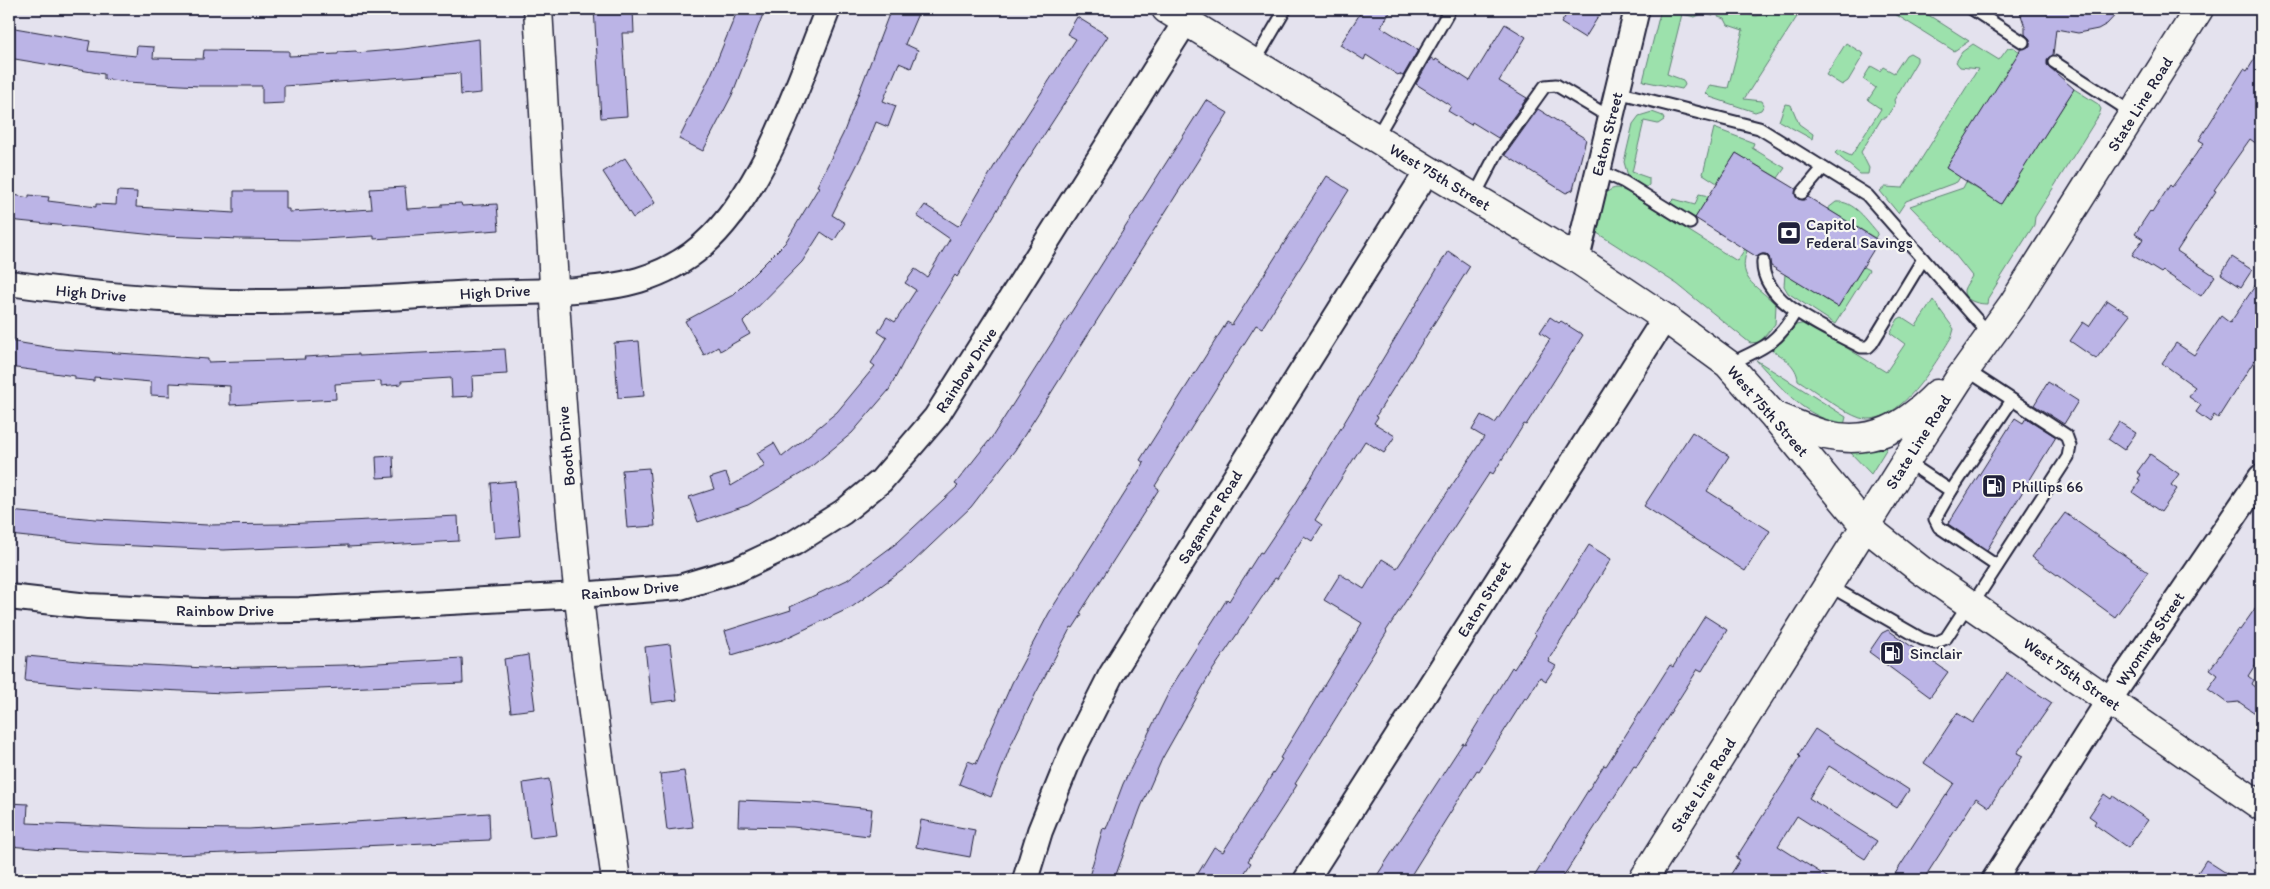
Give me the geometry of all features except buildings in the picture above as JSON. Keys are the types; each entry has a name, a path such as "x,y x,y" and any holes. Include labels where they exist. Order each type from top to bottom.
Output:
{"main road":[{"name":"Booth Drive","path":"538,9 563,420 593,723 616,880"},
{"name":"State Line Road","path":"1643,880 1962,374 2013,304 2200,9"},
{"name":"West 75th Street","path":"1176,15 1577,259 1665,318 1728,364 1774,416 1865,526 1922,571 2261,806"},
{"path":"1774,416 1826,435 1844,438 1875,435 1903,424 1915,416 1938,392 1962,374"}],"street":[{"name":"High Drive","path":"9,283 146,298 222,302 311,301 555,290 595,287 638,280 662,271 703,245 728,216 756,176 791,103 828,9"},
{"name":"Eaton Street","path":"1577,259 1637,9"},
{"name":"Rainbow Drive","path":"9,597 88,606 203,611 300,610 579,595 680,586 737,570 794,543 843,512 881,481 936,417 1176,15"},
{"name":"Sagamore Road","path":"1025,880 1040,831 1072,752 1111,675 1428,170"},
{"name":"Eaton Street","path":"1306,880 1665,318"},
{"name":"Wyoming Street","path":"1994,880 2109,700 2261,477"}],"lane":[{"path":"1254,63 1285,9"},
{"path":"1972,9 2024,42"},
{"path":"1376,138 1448,13"},
{"path":"2054,62 2134,114"},
{"path":"1474,198 1497,154 1546,86 1556,85 1611,118"},
{"path":"1617,92 1759,128 1867,195 1990,335"},
{"path":"1802,193 1823,168"},
{"path":"1598,170 1624,182 1690,223"},
{"path":"1763,261 1762,268 1770,288 1777,297 1796,311 1861,347 1868,347 1923,259"},
{"path":"1728,364 1773,342 1785,329 1796,311"},
{"path":"1828,585 1922,639 1935,643 1946,638 1998,566 2068,457 2070,446 2066,435 2012,400 1962,374"},
{"path":"1998,566 1939,527 1935,519 1951,491 2012,400"},
{"path":"1906,462 1951,491"}],"green space":[{"path":"1661,9 1714,9 1713,16 1703,13 1695,17 1682,14 1667,74 1683,80 1685,85 1682,89 1643,81"},
{"path":"1720,9 1756,16 1768,14 1776,9 1802,9 1744,99 1762,101 1764,105 1761,110 1755,112 1710,97 1706,93 1710,85 1728,88 1743,30 1728,25 1725,19 1718,17"},
{"path":"1887,9 1919,9 1969,41 1954,51"},
{"path":"1846,43 1864,54 1848,81 1842,85 1826,75"},
{"path":"1973,44 1999,60 2008,48 2013,47 2020,52 1946,168 1960,177 1957,182 1906,201 1898,213 1880,191 1885,187 1903,188 1978,69 1960,67 1956,62 1962,52"},
{"path":"1910,53 1917,57 1917,61 1894,100 1895,104 1886,118 1882,118 1861,152 1869,168 1868,174 1860,174 1835,153 1838,150 1851,156 1881,109 1868,100 1876,88 1863,79 1871,66 1880,71 1883,67 1894,73 1906,55"},
{"path":"2074,89 2098,104 2101,109 2099,115 2035,217 2034,225 1988,298 1987,304 1972,301 1966,297 1964,290 1972,276 1944,241 1910,206 1963,188 1966,182 2001,204"},
{"path":"1785,104 1791,105 1799,124 1813,134 1812,139 1779,121"},
{"path":"1652,112 1663,116 1664,120 1658,124 1644,121 1632,172 1649,178 1649,185 1645,188 1628,176 1624,162 1633,124 1639,116"},
{"path":"1714,128 1754,143 1752,148 1785,168 1778,178 1736,153 1717,183 1703,174"},
{"path":"1618,188 1737,261 1745,249 1747,251 1744,261 1747,277 1776,305 1775,324 1760,342 1750,343 1677,284 1597,233 1598,217 1603,197 1612,189"},
{"path":"1699,194 1709,196 1695,218 1670,203 1674,199 1695,205"},
{"path":"1836,202 1849,204 1860,212 1878,233 1875,238 1827,209"},
{"path":"1863,267 1869,270 1835,324 1788,293 1784,286 1785,274 1838,307"},
{"path":"1933,300 1954,329 1952,336 1915,391 1889,413 1874,418 1860,418 1829,401 1798,380 1795,370 1785,358 1771,350 1784,340 1796,325 1806,323 1886,372 1905,344 1890,333 1898,319 1902,317 1916,326"},
{"path":"1756,360 1846,417 1844,425 1829,421 1805,408 1785,392"},
{"path":"1886,447 1871,474 1848,450"}],"place":[{"name":"Capitol Federal Savings","path":"1789,233"},
{"name":"Phillips 66","path":"1994,486"},
{"name":"Sinclair","path":"1892,653"}]}
